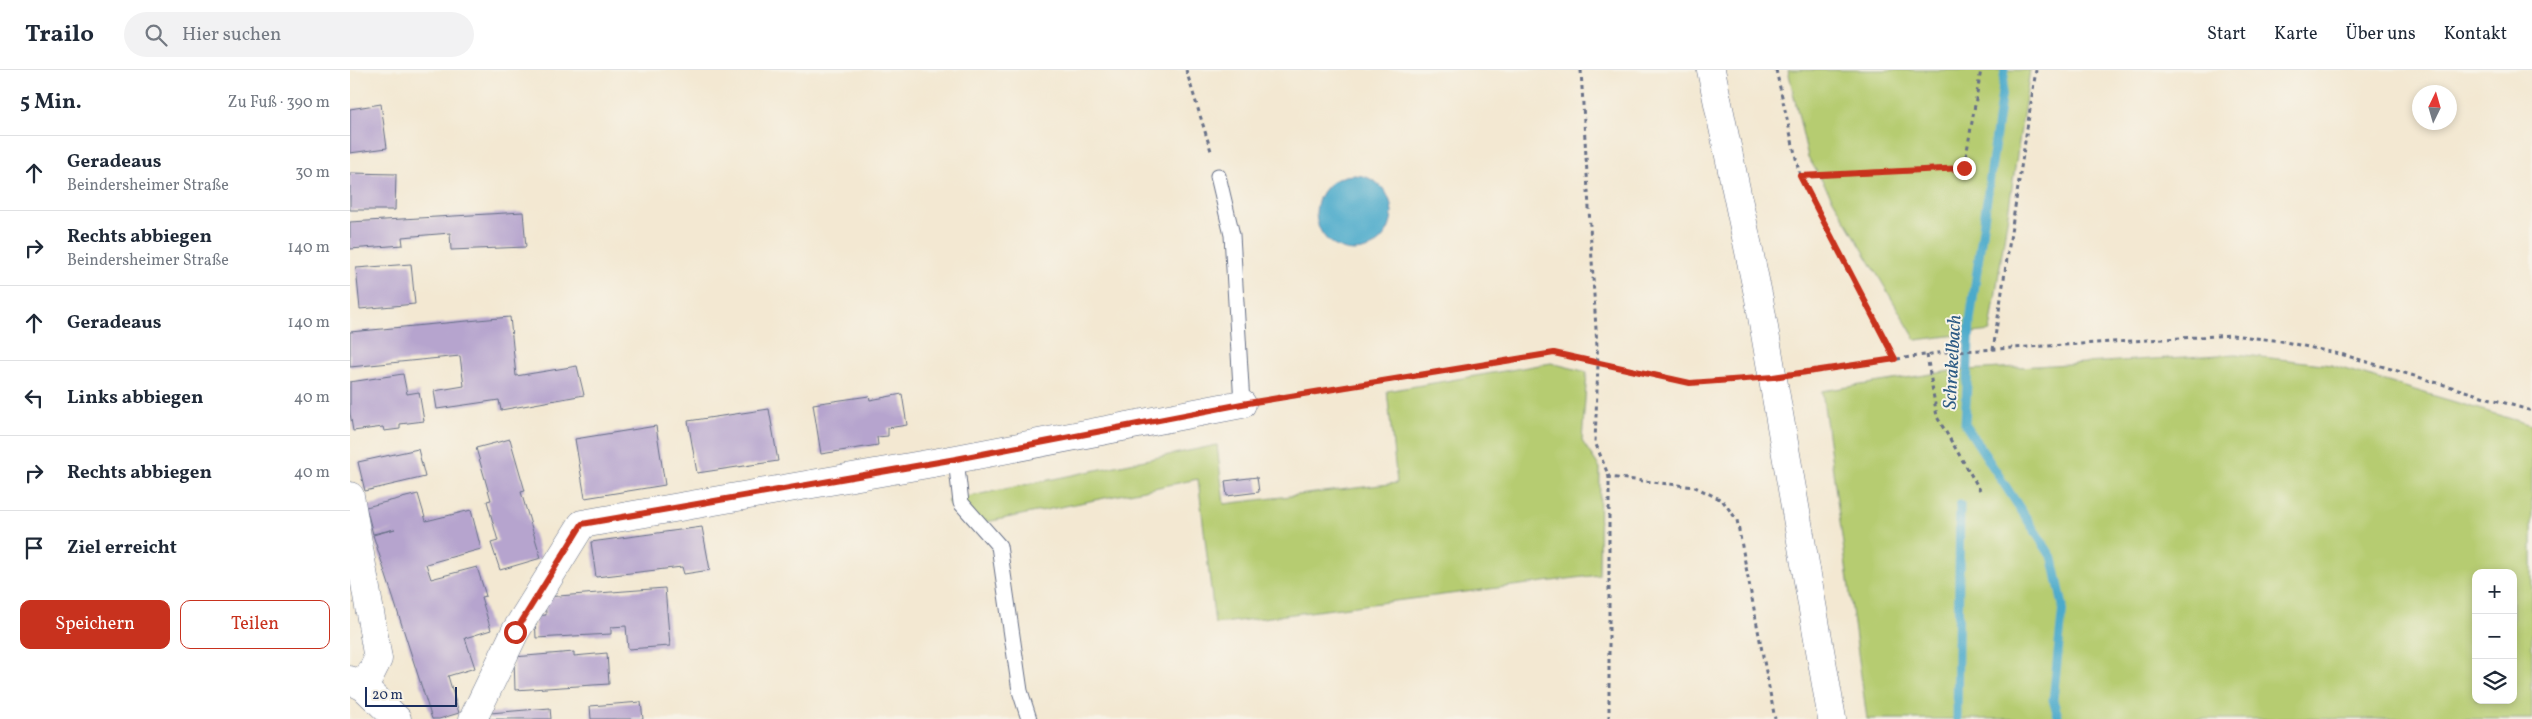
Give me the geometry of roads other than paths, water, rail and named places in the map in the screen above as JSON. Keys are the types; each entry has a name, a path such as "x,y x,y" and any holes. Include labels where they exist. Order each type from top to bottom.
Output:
{"street":[{"path":"1712,70 1759,299 1832,719"},
{"path":"473,719 515,632 582,524 956,459 1242,404"},
{"path":"350,496 378,659 357,683 397,719"}],"lane":[{"path":"1218,176 1232,236 1242,404"},
{"path":"956,459 961,503 999,546 1020,691 1029,719"}],"water":[{"path":"1354,175 1368,178 1381,186 1389,199 1392,213 1389,227 1381,240 1368,248 1354,251 1340,248 1327,240 1319,227 1316,213 1319,199 1327,186 1340,178"}],"waterway":[{"name":"Schrakelbach","path":"2005,70 1970,321 1965,424 2053,559 2063,606 2053,700 2059,719"},
{"path":"1957,719 1960,505"}]}
